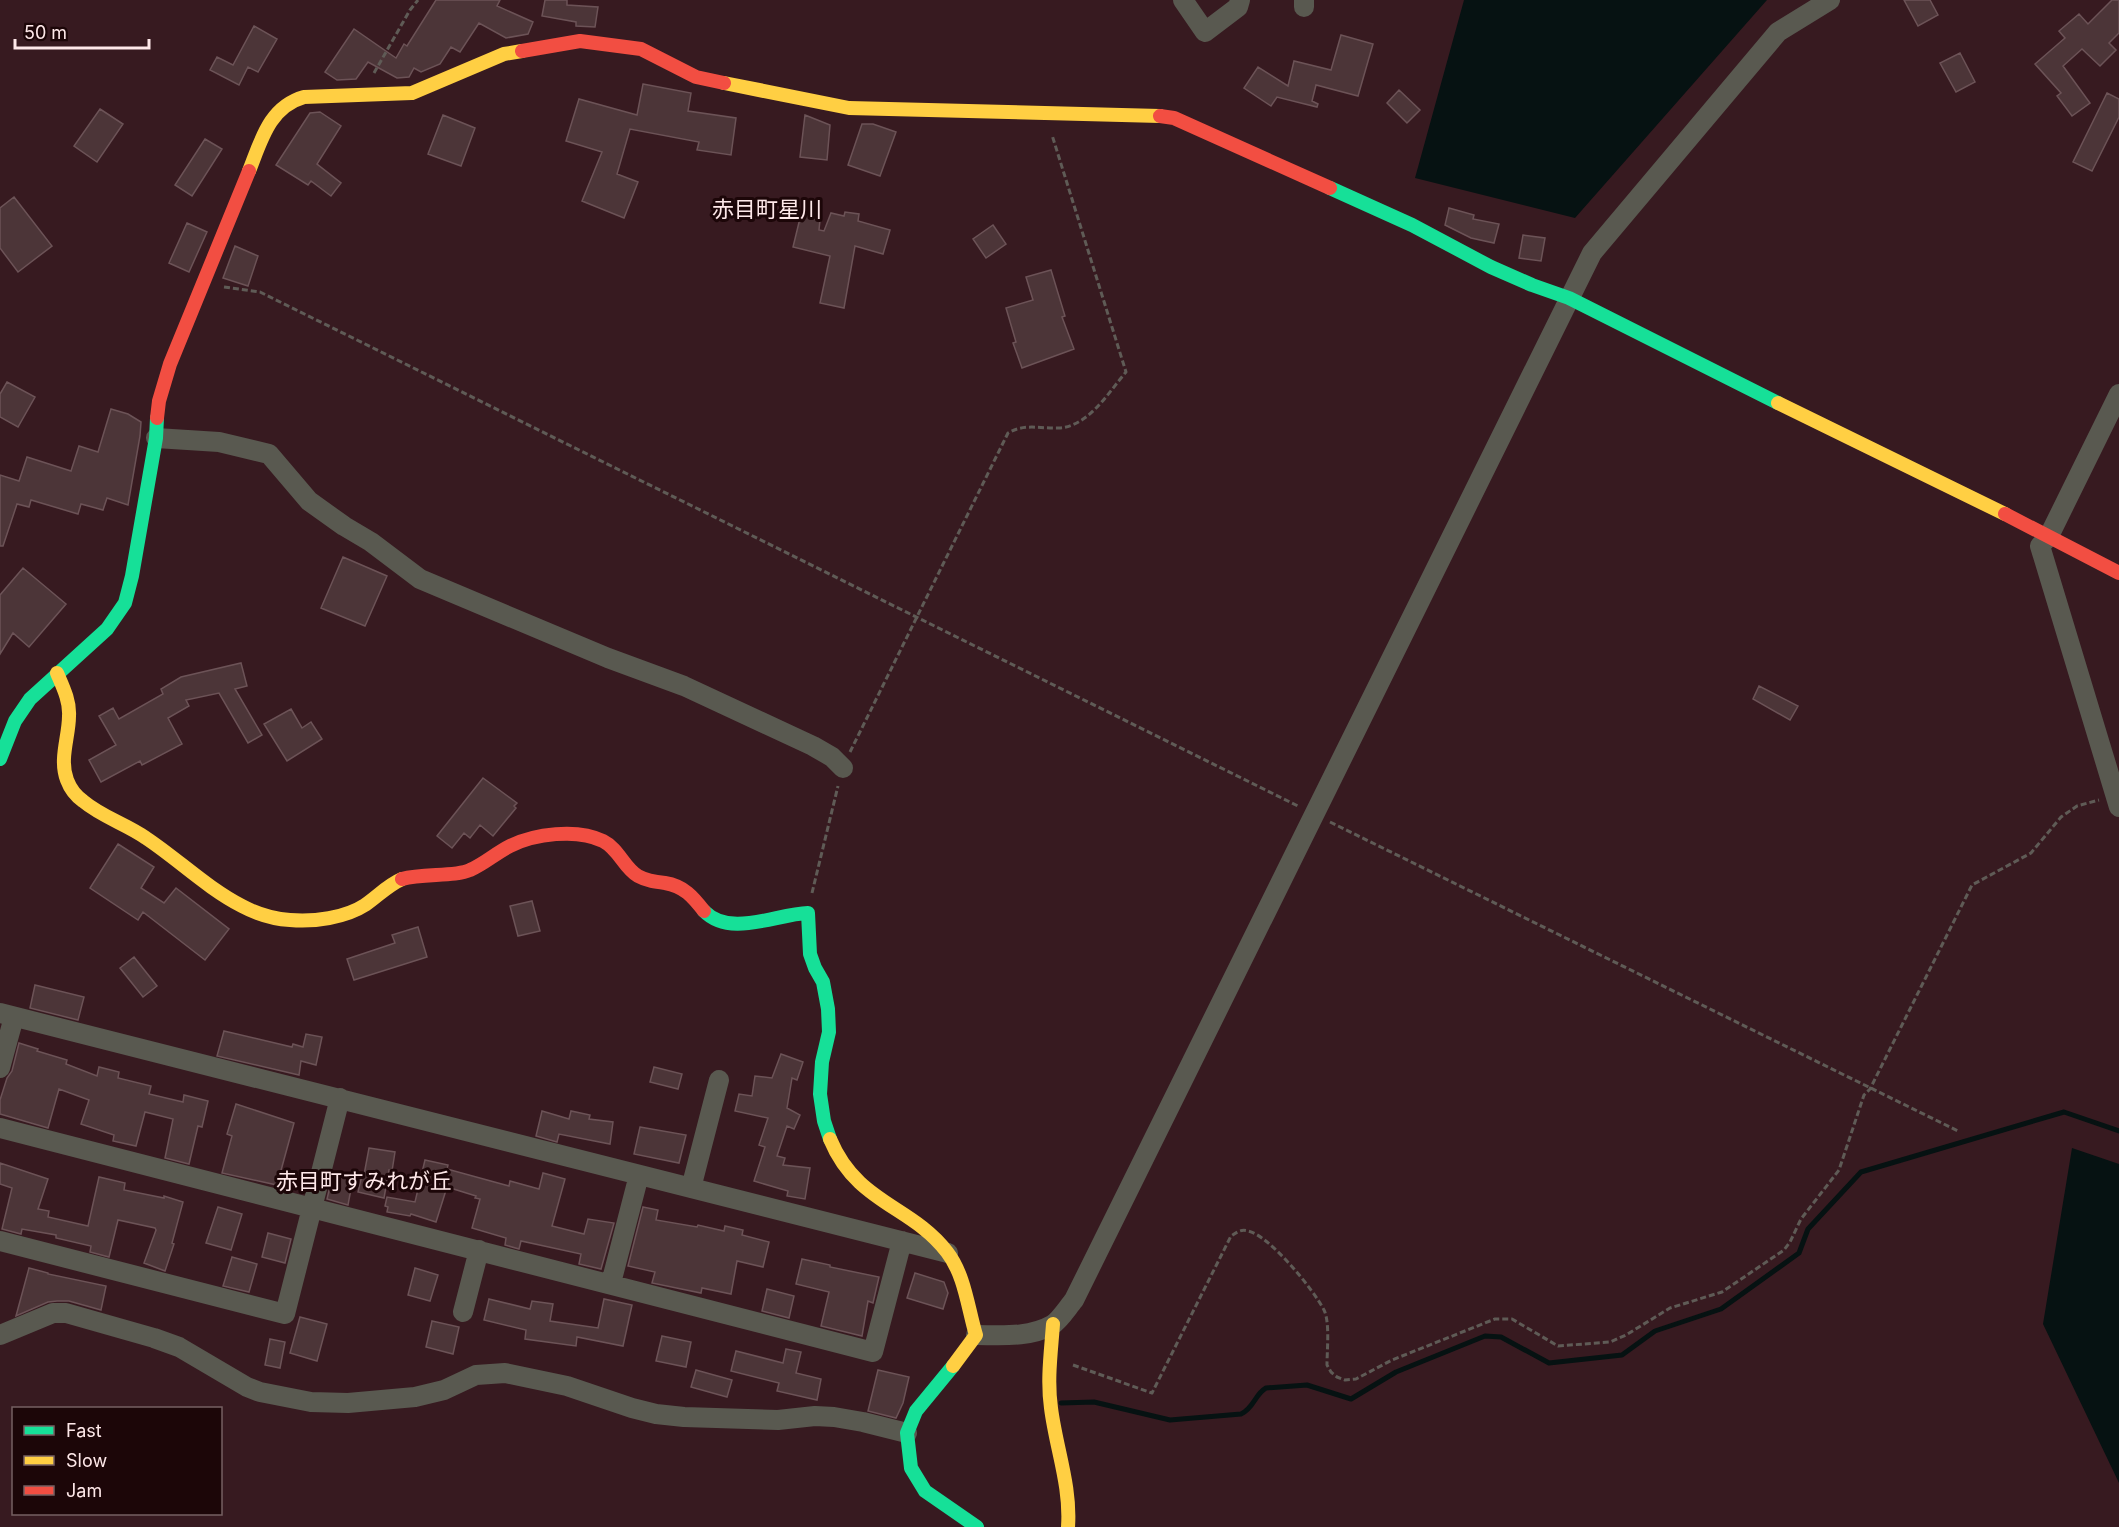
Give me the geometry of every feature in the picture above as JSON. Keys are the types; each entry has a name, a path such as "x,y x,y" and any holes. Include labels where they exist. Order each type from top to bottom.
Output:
{"street":[{"path":"1183,0 1205,32 1238,7 1240,0"},
{"path":"975,1335 1013,1335 1053,1324 1074,1300 1592,253 1778,32 1830,0"},
{"path":"0,759 15,721 30,699 107,629 125,603 132,576 156,438 155,424 164,386 226,223 273,116 285,104 295,99 412,93 504,54 580,41 641,49 696,77 849,108 1174,118 1412,225 1491,267 1569,298 2119,573"},
{"path":"2117,802 2040,546 2049,536 2119,394"},
{"path":"156,438 219,442 269,454 309,501 371,542 420,579 608,658 684,686 813,746 843,768"},
{"path":"57,674 69,707 65,769 67,780 79,799 92,809 132,828 222,896 256,913 291,921 345,915 361,908 387,887 405,878 464,872 471,870 512,843 539,836 563,834 603,840 618,851 631,873 648,881 685,889 703,912 719,921 742,924 792,912 808,913 809,946 814,968 822,979 829,1028 821,1066 820,1085 821,1110 832,1147 848,1172 862,1187 912,1220 948,1253 955,1264 975,1335 916,1411 907,1433 911,1468 925,1491 977,1527"},
{"path":"0,1068 7,1015 948,1253"},
{"path":"692,1188 719,1080"},
{"path":"0,1241 285,1314 340,1098"},
{"path":"0,1128 873,1352 902,1241"},
{"path":"611,1283 639,1175"},
{"path":"463,1312 479,1250"},
{"path":"0,1335 53,1313 66,1313 178,1347 247,1387 260,1392 311,1402 348,1403 415,1397 444,1390 476,1375 505,1373 567,1386 656,1414 778,1420 815,1416 834,1417 907,1433"},
{"path":"1053,1324 1049,1401 1067,1485 1070,1512 1068,1527"}],"path":[{"path":"362,95 410,10 418,0"},
{"path":"808,913 843,768 1008,433 1018,427 1060,428 1072,425 1101,403 1126,372 1045,114"},
{"path":"203,284 260,292 917,619 1958,1131"},
{"path":"1051,1357 1152,1393 1231,1236 1246,1230 1258,1236 1296,1269 1325,1311 1327,1365 1337,1377 1345,1380 1364,1376 1392,1360 1495,1319 1512,1319 1558,1347 1618,1340 1670,1308 1722,1292 1784,1250 1801,1219 1839,1170 1864,1095 1870,1089 1972,885 2031,853 2061,817 2077,806 2117,802"}],"shaded area":[{"path":"1464,0 1767,0 1575,218 1415,178"},
{"path":"2072,1148 2119,1164 2119,1483 2043,1324"}],"building":[{"path":"436,0 500,0 497,6 533,22 528,34 506,38 479,23 460,52 451,47 440,64 421,72 414,68 409,77 397,78 368,62 356,79 337,80 325,72 354,29 396,58 404,44 407,46"},
{"path":"545,0 567,0 567,5 598,7 595,27 576,26 576,22 542,16"},
{"path":"1904,0 1930,0 1938,15 1918,26"},
{"path":"2112,0 2119,0 2119,33 2109,43 2116,50 2100,66 2082,49 2063,66 2090,103 2072,116 2057,96 2061,93 2035,64 2065,38 2059,31 2079,14 2088,24"},
{"path":"254,26 277,39 258,72 248,67 239,85 210,70 217,57 233,65"},
{"path":"1341,35 1373,44 1358,96 1316,85 1312,101 1318,104 1317,107 1277,97 1271,106 1244,88 1258,67 1288,86 1294,61 1331,70"},
{"path":"1960,53 1975,82 1956,92 1940,63"},
{"path":"643,84 691,93 688,111 736,118 731,155 697,150 699,142 630,129 617,174 638,182 624,218 582,201 602,152 566,141 579,99 637,115"},
{"path":"1399,90 1420,110 1407,123 1387,103"},
{"path":"2107,93 2119,99 2119,117 2092,171 2073,162"},
{"path":"100,109 123,124 97,162 74,146"},
{"path":"320,112 341,126 317,164 341,183 331,196 311,181 308,185 276,165 310,113"},
{"path":"443,115 475,128 461,166 428,154"},
{"path":"805,115 830,125 827,160 800,157"},
{"path":"862,124 873,124 896,132 880,176 848,165"},
{"path":"205,139 222,149 192,196 175,185"},
{"path":"14,197 52,246 18,272 0,248 0,208"},
{"path":"803,206 821,210 819,230 824,231 831,213 844,216 845,212 859,214 858,221 890,230 883,254 855,246 844,308 820,303 830,256 793,247"},
{"path":"1449,208 1474,215 1473,219 1499,224 1494,243 1471,238 1445,225"},
{"path":"187,223 207,232 189,272 169,263"},
{"path":"993,225 1006,244 986,258 973,239"},
{"path":"1523,235 1545,238 1541,261 1519,258"},
{"path":"235,246 258,256 248,286 223,278"},
{"path":"1051,270 1065,316 1062,317 1074,349 1022,368 1013,343 1016,342 1006,308 1033,300 1026,277"},
{"path":"7,382 35,397 18,427 0,417 0,394"},
{"path":"111,409 128,414 141,422 128,505 107,498 103,510 81,504 78,514 31,500 29,507 17,504 3,546 0,546 0,475 19,481 27,457 71,471 79,446 98,452"},
{"path":"343,557 387,576 365,626 321,608"},
{"path":"23,568 66,604 29,647 13,633 0,654 0,595"},
{"path":"241,663 247,686 235,689 262,735 248,743 219,693 186,700 189,706 168,718 182,744 142,765 140,761 101,782 89,760 116,745 99,716 113,708 119,719 163,694 161,689 181,677"},
{"path":"1759,686 1798,706 1790,720 1753,699"},
{"path":"291,709 302,728 311,722 322,739 287,761 264,724"},
{"path":"483,778 517,803 514,806 516,808 493,836 480,825 470,838 464,833 452,848 437,836"},
{"path":"118,844 154,867 141,888 164,903 176,888 229,929 205,960 143,912 138,920 90,888"},
{"path":"532,901 540,931 518,936 510,906"},
{"path":"418,927 427,957 354,980 347,959 395,943 392,935"},
{"path":"134,957 157,986 143,997 120,968"},
{"path":"35,985 84,997 78,1020 30,1008"},
{"path":"224,1031 292,1047 293,1044 303,1047 306,1034 322,1037 316,1065 301,1061 299,1075 217,1056"},
{"path":"19,1043 67,1060 66,1064 97,1076 99,1067 119,1072 118,1078 151,1086 149,1094 183,1102 184,1095 208,1101 202,1127 198,1126 189,1164 165,1158 173,1119 145,1112 136,1146 113,1141 114,1135 81,1124 89,1100 59,1089 48,1128 0,1114 0,1100 7,1078 12,1071"},
{"path":"781,1054 803,1062 797,1080 792,1078 787,1108 800,1115 794,1129 787,1126 777,1156 785,1158 783,1165 810,1168 805,1199 787,1196 788,1191 754,1181 765,1147 759,1145 768,1118 735,1111 739,1094 752,1096 755,1076 772,1078"},
{"path":"654,1067 682,1074 678,1089 650,1082"},
{"path":"236,1104 294,1123 277,1185 222,1173 232,1136 227,1134"},
{"path":"542,1111 569,1119 571,1111 590,1115 589,1119 613,1122 610,1144 559,1134 557,1142 536,1136"},
{"path":"640,1127 686,1135 679,1163 634,1154"},
{"path":"369,1148 395,1152 384,1198 358,1192"},
{"path":"425,1160 448,1165 447,1169 509,1186 510,1181 539,1189 543,1173 565,1179 552,1226 584,1234 588,1219 614,1223 601,1269 579,1264 581,1254 521,1241 519,1249 505,1245 506,1238 472,1228 480,1199 447,1187 436,1222 411,1214 410,1216 387,1212 388,1207 385,1206 387,1197 415,1202"},
{"path":"0,1163 48,1179 38,1209 49,1211 48,1217 88,1226 99,1177 125,1183 124,1190 164,1198 164,1196 183,1202 172,1243 174,1244 165,1271 144,1263 155,1228 118,1220 109,1257 90,1252 91,1246 56,1238 56,1235 22,1229 21,1234 2,1229 12,1188 0,1184"},
{"path":"333,1174 353,1178 348,1205 327,1199"},
{"path":"218,1207 242,1214 231,1250 206,1243"},
{"path":"643,1207 658,1210 656,1220 724,1231 725,1226 743,1230 742,1235 769,1242 763,1267 737,1261 731,1294 702,1288 701,1293 652,1283 655,1272 628,1266"},
{"path":"268,1233 291,1239 285,1263 262,1257"},
{"path":"232,1257 257,1264 249,1292 223,1286"},
{"path":"802,1259 879,1277 873,1303 868,1301 862,1336 821,1326 829,1292 796,1284"},
{"path":"29,1268 106,1286 101,1310 69,1301 57,1301 48,1302 16,1316"},
{"path":"415,1268 438,1275 430,1301 408,1295"},
{"path":"915,1273 944,1282 948,1293 943,1309 907,1298"},
{"path":"767,1289 794,1296 789,1318 762,1311"},
{"path":"489,1299 530,1309 532,1301 553,1304 550,1321 598,1328 604,1299 632,1305 623,1346 577,1337 576,1346 525,1339 526,1330 484,1320"},
{"path":"300,1317 327,1324 317,1361 290,1353"},
{"path":"432,1321 459,1327 453,1354 426,1347"},
{"path":"662,1336 691,1342 686,1367 656,1361"},
{"path":"270,1339 285,1342 280,1368 265,1365"},
{"path":"786,1349 801,1352 796,1373 821,1379 817,1400 777,1391 779,1383 731,1371 736,1351 783,1363"},
{"path":"696,1370 732,1380 727,1397 691,1387"},
{"path":"878,1370 909,1377 903,1403 896,1418 868,1411"}],"waterway":[{"path":"1061,1403 1094,1402 1170,1420 1241,1414 1266,1388 1307,1385 1351,1399 1396,1372 1485,1336 1501,1337 1549,1363 1622,1355 1655,1331 1721,1309 1799,1253 1808,1229 1861,1172 2064,1112 2119,1131"}],"traffic: fast":[{"path":"1330,188 1412,225 1491,267 1569,298 1778,403"},
{"path":"0,759 15,721 30,699 107,629 125,603 132,576 156,438 157,418"},
{"path":"704,911 715,919 740,924 808,913 810,954 823,982 828,1009 829,1032 822,1062 820,1094 824,1121 830,1139"},
{"path":"953,1366 916,1411 907,1433 911,1468 925,1491 977,1527"}],"traffic: slow":[{"path":"249,171 268,126 274,117 292,102 304,97 412,93 504,54 522,51"},
{"path":"724,83 849,108 1160,116"},
{"path":"1778,403 2005,514"},
{"path":"57,673 66,694 69,710 64,764 67,780 73,792 98,812 146,838 229,899 272,917 319,920 357,909 402,879"},
{"path":"830,1139 841,1161 869,1191 933,1236 953,1261 962,1282 976,1335 953,1366"},
{"path":"1053,1324 1049,1387 1053,1423 1065,1482 1068,1527"}],"traffic: jam":[{"path":"522,51 580,41 641,49 696,77 724,83"},
{"path":"1160,116 1174,118 1330,188"},
{"path":"157,418 159,401 170,364 249,171"},
{"path":"2005,514 2119,573"},
{"path":"402,879 464,872 510,846 531,838 556,834 581,835 609,844 638,876 683,889 704,911"}],"district":[{"name":"赤目町星川","path":"767,209"},
{"name":"赤目町すみれが丘","path":"364,1181"}]}
